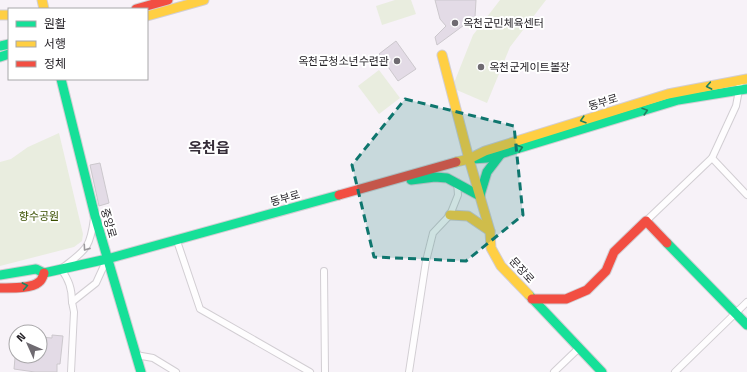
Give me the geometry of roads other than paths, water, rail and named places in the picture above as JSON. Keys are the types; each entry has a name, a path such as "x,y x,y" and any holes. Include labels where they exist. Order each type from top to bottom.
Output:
{"main road":[{"path":"140,8 168,0"},
{"path":"148,16 204,0"},
{"name":"문장로","path":"442,55 469,159 490,231 491,248 500,266 602,372"},
{"name":"중앙로","path":"61,80 94,216 141,372"},
{"name":"동부로","path":"44,273 177,241 469,159 486,150 668,94 743,80"},
{"name":"동부로","path":"469,159 487,158 500,155 678,100 743,90"},
{"path":"408,176 411,180 443,177 457,182 464,188 480,196 487,172 500,155"},
{"path":"450,215 468,216 490,231"},
{"path":"532,299 566,299 586,290 606,271 614,252 646,221 747,325"},
{"path":"0,275 36,269 44,273 40,281 33,284 14,288 0,288"}],"street":[{"path":"646,221 712,158 743,90 743,80"},
{"path":"712,158 747,195"},
{"path":"409,372 426,261 433,233 450,215 458,195 457,182"},
{"path":"71,372 74,312 71,287 67,277 61,269 82,253 88,245 91,239 94,216"},
{"path":"177,241 200,310 310,372"},
{"path":"72,302 96,283 107,259"},
{"path":"324,271 325,372"},
{"path":"675,372 747,302"},
{"path":"554,372 579,348"},
{"path":"136,355 153,358 176,372"}],"place":[{"name":"옥천군민체육센터","path":"455,23"},
{"name":"옥천군청소년수련관","path":"397,61"},
{"name":"옥천군게이트볼장","path":"481,67"}],"district":[{"name":"옥천읍","path":"209,147"}],"park label":[{"name":"향수공원","path":"39,216"}]}
